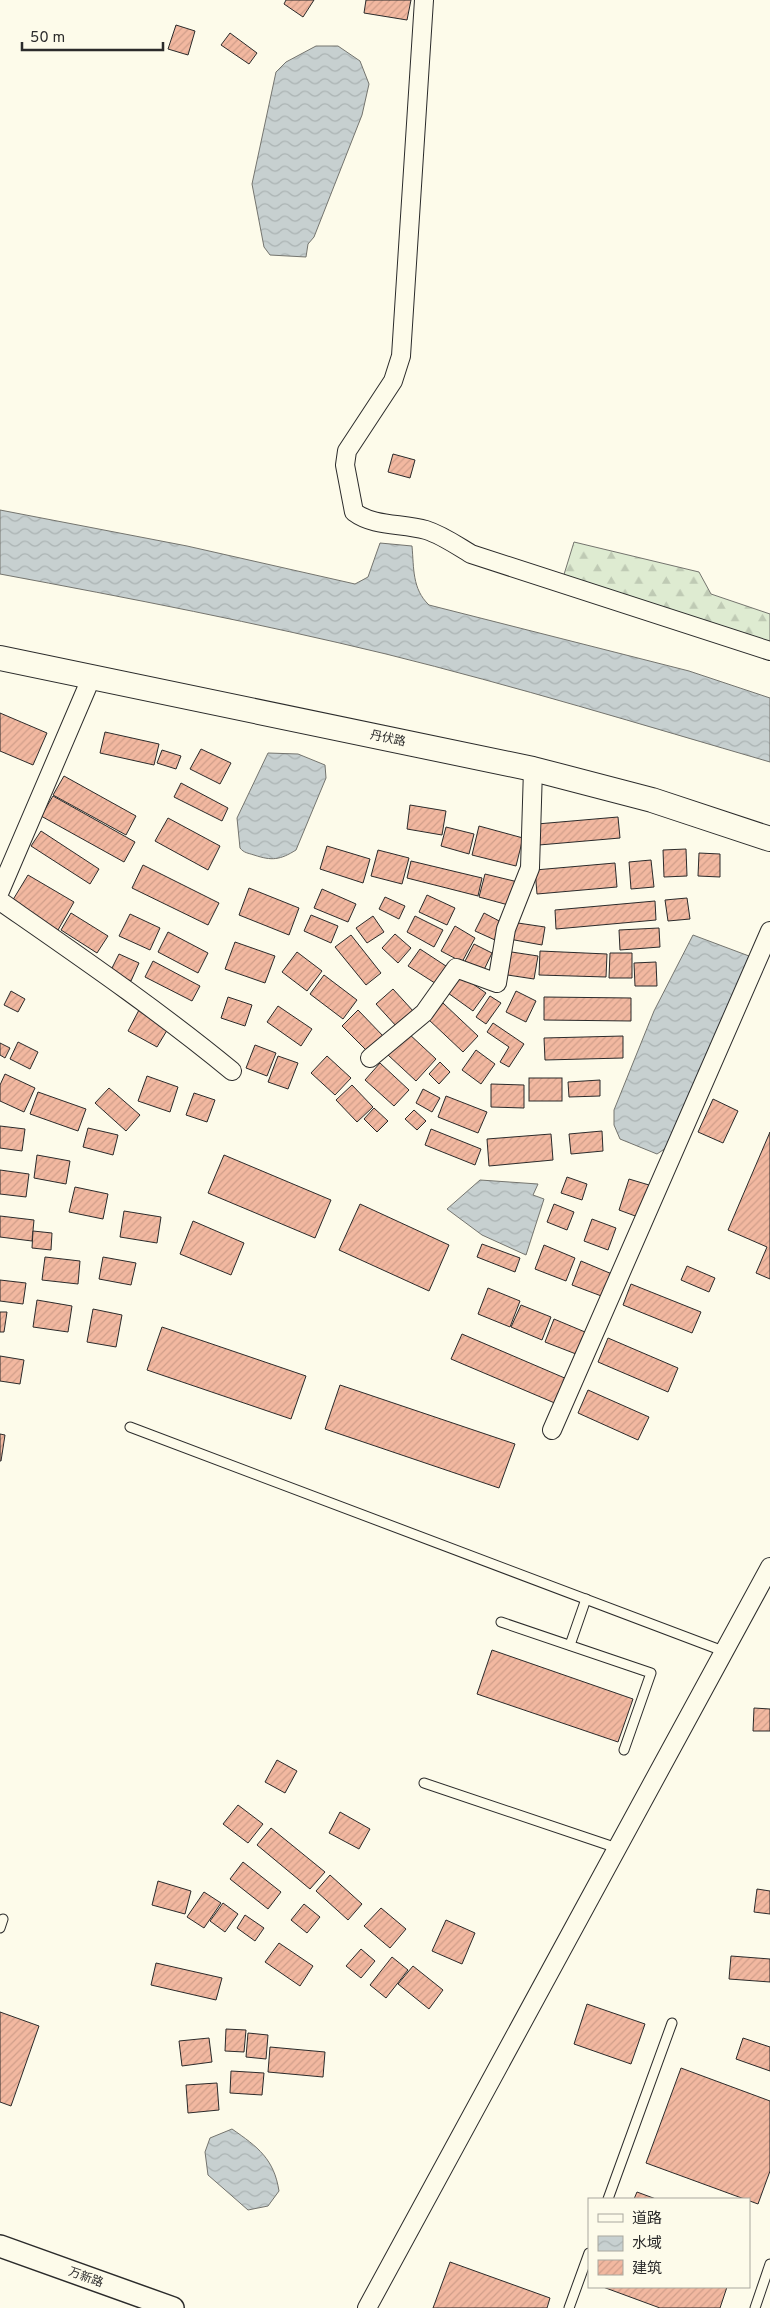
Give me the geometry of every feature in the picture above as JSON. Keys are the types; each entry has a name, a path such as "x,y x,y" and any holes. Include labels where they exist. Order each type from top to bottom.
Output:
{"main road":[{"name":"丹伏路","path":"0,658 532,769 652,800 770,839"}],"street":[{"path":"424,0 401,356 393,381 346,451 345,465 354,512 365,520 425,530 439,535 471,554 770,651"},
{"path":"0,891 92,676"},
{"path":"370,1058 424,1013 456,968 497,983 506,929 530,868 532,769"},
{"path":"0,901 165,1018 232,1071"},
{"path":"552,1430 770,931"},
{"path":"367,2308 770,1567"},
{"name":"万新路","path":"0,2246 173,2308"}],"lane":[{"path":"130,1427 723,1651"},
{"path":"570,1645 586,1599"},
{"path":"501,1622 651,1673 624,1750"},
{"path":"424,1783 617,1848"},
{"path":"608,2198 672,2023"},
{"path":"569,2308 588,2256"},
{"path":"754,2308 770,2264"}],"green space":[{"path":"574,542 699,572 711,594 770,614 770,647 562,581"}],"water":[{"path":"316,46 338,46 360,61 369,84 362,115 314,237 308,244 306,257 270,255 264,247 252,184 276,72 286,62"},
{"path":"0,510 187,546 355,584 368,577 380,543 412,546 414,570 419,592 429,605 689,671 770,698 770,762 531,692 386,654 193,611 0,574"},
{"path":"268,753 298,754 325,765 326,778 296,850 285,856 271,859 246,853 240,848 237,818"},
{"path":"693,935 749,956 689,1104 666,1148 657,1154 620,1139 614,1125 614,1110 654,1011"},
{"path":"480,1180 538,1184 533,1195 544,1199 526,1255 482,1235 447,1209"},
{"path":"232,2129 257,2148 273,2170 279,2191 268,2206 248,2210 208,2175 205,2152 210,2138"}],"building":[{"path":"286,0 314,0 303,17 284,4"},
{"path":"366,0 411,0 407,20 364,13"},
{"path":"176,25 195,31 188,55 168,49"},
{"path":"230,33 257,53 249,64 221,45"},
{"path":"393,454 415,460 410,478 388,472"},
{"path":"0,713 47,733 33,765 0,751"},
{"path":"105,732 159,744 154,765 100,753"},
{"path":"201,749 231,763 220,784 190,769"},
{"path":"162,750 181,756 176,769 157,763"},
{"path":"64,776 136,816 126,835 53,795"},
{"path":"181,783 228,808 222,821 174,797"},
{"path":"53,796 135,842 124,862 41,816"},
{"path":"410,805 446,811 442,835 407,829"},
{"path":"618,817 620,838 539,845 537,824"},
{"path":"168,818 220,846 208,870 155,841"},
{"path":"479,826 523,838 516,866 472,855"},
{"path":"446,827 474,834 469,854 441,846"},
{"path":"41,831 99,869 90,884 31,846"},
{"path":"327,846 370,859 363,883 320,869"},
{"path":"686,849 687,876 664,877 663,850"},
{"path":"378,850 409,858 402,884 371,876"},
{"path":"699,853 720,854 720,877 698,876"},
{"path":"651,860 654,887 631,889 629,862"},
{"path":"411,861 482,878 478,896 407,878"},
{"path":"615,863 617,887 537,894 535,870"},
{"path":"143,865 219,903 208,925 132,888"},
{"path":"485,874 518,882 512,906 479,897"},
{"path":"28,875 74,902 58,930 11,903"},
{"path":"249,888 299,908 289,935 239,915"},
{"path":"322,889 356,904 348,922 314,908"},
{"path":"427,895 455,908 447,925 419,912"},
{"path":"385,897 405,906 399,919 379,909"},
{"path":"687,898 690,919 668,921 665,900"},
{"path":"655,901 656,920 556,929 555,910"},
{"path":"71,913 108,936 97,953 61,930"},
{"path":"484,913 503,923 495,940 475,931"},
{"path":"130,914 160,928 150,950 119,936"},
{"path":"311,915 338,926 331,943 304,931"},
{"path":"373,916 384,932 367,943 356,928"},
{"path":"415,916 443,930 434,947 407,932"},
{"path":"511,922 545,927 542,945 509,939"},
{"path":"455,926 475,938 462,962 441,951"},
{"path":"659,928 660,947 620,950 619,930"},
{"path":"168,932 208,953 198,973 158,952"},
{"path":"395,934 411,948 398,963 382,948"},
{"path":"351,935 381,973 366,985 335,947"},
{"path":"235,942 275,956 265,983 225,969"},
{"path":"474,944 492,953 483,972 464,963"},
{"path":"420,949 449,968 438,985 408,966"},
{"path":"505,951 538,956 534,979 501,974"},
{"path":"540,951 607,954 606,977 539,975"},
{"path":"297,952 322,971 307,991 282,972"},
{"path":"610,953 632,953 632,978 609,978"},
{"path":"119,954 139,963 131,981 110,972"},
{"path":"153,961 200,986 192,1001 145,977"},
{"path":"656,962 657,986 635,986 634,963"},
{"path":"324,975 357,1000 343,1019 310,994"},
{"path":"460,975 486,993 473,1011 448,993"},
{"path":"393,989 414,1012 397,1027 376,1004"},
{"path":"11,991 25,999 18,1012 4,1005"},
{"path":"516,991 536,1001 526,1022 506,1012"},
{"path":"490,996 501,1003 486,1024 476,1017"},
{"path":"228,997 252,1005 245,1026 221,1018"},
{"path":"544,997 631,998 631,1021 544,1020"},
{"path":"443,1003 478,1036 463,1052 428,1019"},
{"path":"278,1006 312,1029 301,1046 267,1022"},
{"path":"139,1010 169,1027 157,1047 128,1031"},
{"path":"358,1010 385,1038 369,1053 342,1026"},
{"path":"493,1023 524,1044 509,1067 500,1062 509,1047 487,1032"},
{"path":"408,1033 436,1059 416,1081 388,1055"},
{"path":"623,1036 623,1058 545,1060 544,1038"},
{"path":"18,1042 38,1052 30,1069 10,1059"},
{"path":"0,1043 10,1048 5,1058 0,1055"},
{"path":"255,1045 276,1053 267,1076 246,1068"},
{"path":"476,1050 495,1064 481,1084 462,1070"},
{"path":"278,1056 298,1063 288,1089 268,1082"},
{"path":"327,1056 351,1078 335,1095 311,1073"},
{"path":"440,1062 450,1072 439,1084 429,1074"},
{"path":"380,1063 409,1090 394,1106 365,1080"},
{"path":"5,1074 35,1088 24,1112 0,1101 0,1085"},
{"path":"147,1076 178,1087 170,1112 138,1101"},
{"path":"529,1078 562,1078 562,1101 529,1101"},
{"path":"600,1080 600,1096 569,1097 568,1082"},
{"path":"491,1084 524,1085 524,1108 491,1107"},
{"path":"352,1085 373,1107 357,1122 336,1100"},
{"path":"109,1088 140,1115 126,1131 95,1103"},
{"path":"423,1089 440,1098 432,1112 416,1103"},
{"path":"38,1092 86,1109 78,1131 30,1114"},
{"path":"194,1093 215,1100 207,1122 186,1115"},
{"path":"446,1096 487,1112 478,1133 438,1117"},
{"path":"713,1099 738,1111 723,1143 698,1132"},
{"path":"374,1108 388,1121 377,1132 364,1119"},
{"path":"414,1110 426,1121 417,1130 405,1119"},
{"path":"0,1126 25,1129 22,1151 0,1148"},
{"path":"88,1128 118,1135 113,1155 83,1147"},
{"path":"431,1129 481,1149 475,1165 425,1145"},
{"path":"602,1131 603,1151 571,1154 569,1134"},
{"path":"770,1132 770,1279 756,1273 767,1247 728,1230"},
{"path":"551,1134 553,1160 489,1166 487,1139"},
{"path":"37,1155 70,1161 66,1184 34,1178"},
{"path":"224,1155 331,1200 315,1238 208,1193"},
{"path":"0,1170 29,1174 26,1197 0,1194"},
{"path":"567,1177 587,1184 582,1200 561,1193"},
{"path":"629,1179 649,1185 638,1217 619,1210"},
{"path":"75,1187 108,1194 103,1219 69,1212"},
{"path":"360,1204 449,1245 429,1291 339,1250"},
{"path":"554,1204 574,1212 567,1230 547,1222"},
{"path":"124,1211 161,1217 157,1243 120,1237"},
{"path":"0,1216 34,1220 32,1241 0,1237"},
{"path":"592,1219 616,1228 608,1250 584,1241"},
{"path":"193,1221 244,1243 231,1275 180,1254"},
{"path":"33,1231 52,1233 51,1250 32,1248"},
{"path":"482,1244 520,1258 515,1272 477,1257"},
{"path":"544,1245 575,1258 566,1281 535,1269"},
{"path":"45,1257 80,1261 78,1284 42,1280"},
{"path":"103,1257 136,1263 131,1285 99,1279"},
{"path":"581,1261 612,1274 604,1297 572,1285"},
{"path":"687,1266 715,1278 709,1292 681,1280"},
{"path":"0,1280 26,1283 23,1304 0,1301"},
{"path":"631,1284 701,1312 692,1333 623,1305"},
{"path":"488,1288 520,1301 510,1327 478,1314"},
{"path":"37,1300 72,1306 68,1332 33,1327"},
{"path":"521,1305 551,1317 542,1340 511,1327"},
{"path":"93,1309 122,1315 116,1347 87,1342"},
{"path":"0,1312 7,1312 4,1332 0,1332"},
{"path":"554,1319 585,1332 576,1354 545,1342"},
{"path":"162,1327 306,1376 291,1419 147,1370"},
{"path":"462,1334 567,1379 557,1404 451,1359"},
{"path":"608,1338 678,1368 668,1392 598,1362"},
{"path":"0,1356 24,1360 20,1384 0,1381"},
{"path":"340,1385 515,1444 499,1488 325,1429"},
{"path":"588,1390 649,1417 638,1440 578,1413"},
{"path":"0,1434 5,1435 1,1461 0,1461"},
{"path":"492,1650 633,1699 618,1742 477,1694"},
{"path":"754,1708 770,1709 770,1731 753,1731"},
{"path":"277,1760 297,1771 285,1793 265,1782"},
{"path":"238,1805 263,1824 248,1843 223,1824"},
{"path":"340,1812 370,1829 359,1849 329,1833"},
{"path":"271,1828 325,1872 310,1889 257,1845"},
{"path":"243,1862 281,1892 268,1909 230,1879"},
{"path":"330,1875 362,1904 348,1920 316,1891"},
{"path":"158,1881 191,1891 185,1914 152,1905"},
{"path":"757,1889 770,1891 770,1914 754,1912"},
{"path":"204,1892 221,1903 204,1928 187,1917"},
{"path":"223,1903 238,1914 225,1932 210,1921"},
{"path":"304,1904 320,1917 307,1933 291,1920"},
{"path":"381,1908 406,1929 390,1948 364,1926"},
{"path":"245,1915 264,1928 255,1941 237,1928"},
{"path":"446,1920 475,1933 462,1964 432,1951"},
{"path":"279,1943 313,1966 300,1986 265,1962"},
{"path":"361,1949 375,1961 361,1978 346,1966"},
{"path":"731,1956 770,1959 770,1982 729,1979"},
{"path":"392,1957 408,1970 386,1998 370,1985"},
{"path":"156,1963 222,1978 216,2000 151,1985"},
{"path":"413,1966 443,1990 429,2009 398,1984"},
{"path":"587,2004 645,2024 631,2064 574,2044"},
{"path":"0,2012 39,2026 11,2106 0,2102"},
{"path":"226,2029 246,2030 244,2052 225,2051"},
{"path":"248,2033 268,2035 266,2059 246,2057"},
{"path":"209,2038 212,2062 182,2066 179,2041"},
{"path":"743,2038 770,2047 770,2071 736,2059"},
{"path":"270,2047 325,2052 323,2077 268,2072"},
{"path":"681,2068 770,2101 770,2171 758,2204 750,2201 750,2198 742,2198 646,2163"},
{"path":"231,2071 264,2073 262,2095 230,2093"},
{"path":"217,2083 219,2110 188,2113 186,2085"},
{"path":"637,2192 653,2198 634,2198"},
{"path":"450,2262 550,2298 547,2308 433,2308"},
{"path":"606,2288 727,2288 720,2308 660,2308"}]}
